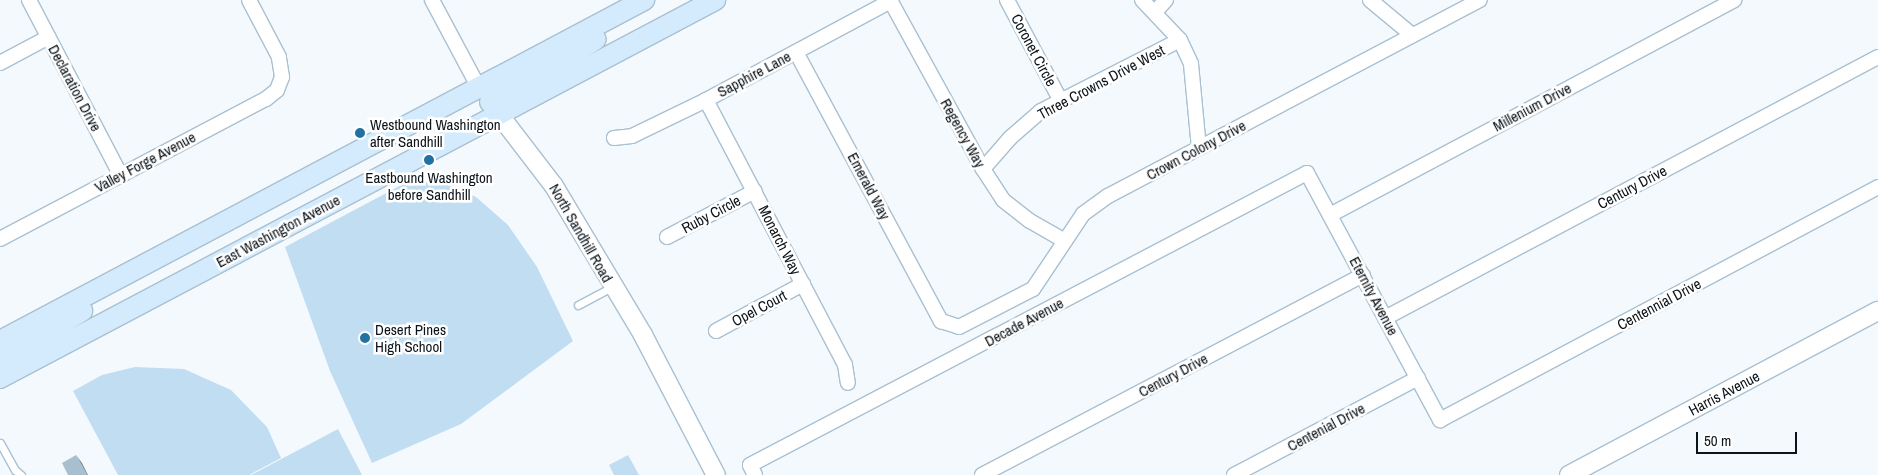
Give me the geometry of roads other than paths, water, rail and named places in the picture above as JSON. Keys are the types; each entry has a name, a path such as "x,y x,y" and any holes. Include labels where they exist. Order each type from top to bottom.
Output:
{"main road":[{"name":"East Washington Avenue","path":"0,341 134,270 490,102 715,0"},
{"path":"490,102 520,88 604,34 637,4"},
{"name":"East Washington Avenue","path":"0,378 490,102"},
{"path":"0,362 105,296 134,270"}],"street":[{"name":"Declaration Drive","path":"29,0 121,176"},
{"name":"Valley Forge Avenue","path":"0,239 266,99 277,90 282,77 279,57 250,0"},
{"name":"North Sandhill Road","path":"432,0 490,102 554,186 612,287 643,335 716,475"},
{"name":"Coronet Circle","path":"1007,0 1061,101"},
{"path":"1142,0 1156,11 1180,40 1191,64 1200,148"},
{"path":"1156,11 1166,0"},
{"path":"1370,0 1412,36"},
{"name":"Crown Colony Drive","path":"942,320 959,327 1033,289 1083,214 1108,196 1480,0"},
{"name":"Millenium Drive","path":"1330,215 1734,0"},
{"name":"Sapphire Lane","path":"614,138 632,136 706,100 890,1"},
{"name":"Regency Way","path":"890,1 983,169 1003,200 1030,221 1065,241"},
{"path":"0,63 49,37"},
{"name":"Three Crowns Drive West","path":"983,169 1010,138 1041,112 1180,40"},
{"name":"Emerald Way","path":"796,52 942,320"},
{"name":"Century Drive","path":"1385,318 1878,57"},
{"name":"Monarch Way","path":"706,100 845,364 848,383"},
{"name":"Eternity Avenue","path":"1306,173 1440,420"},
{"name":"Decade Avenue","path":"755,475 750,466 1306,173"},
{"name":"Centennial Drive","path":"1440,420 1878,188"},
{"name":"Ruby Circle","path":"667,237 755,191"},
{"name":"Century Drive","path":"982,475 1363,275"},
{"name":"Opel Court","path":"716,331 803,284"},
{"name":"Harris Avenue","path":"1579,473 1878,311"},
{"name":"Centenial Drive","path":"1234,475 1418,378"}],"lane":[{"path":"578,305 612,287"},
{"path":"0,443 14,470 21,475"}],"place":[{"name":"Westbound Washington after Sandhill","path":"360,133"},
{"name":"Eastbound Washington before Sandhill","path":"429,160"},
{"name":"Desert Pines High School","path":"365,338"}]}
